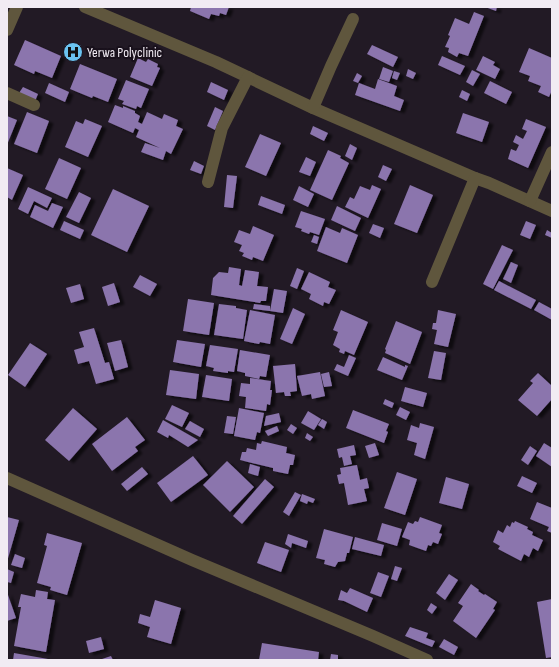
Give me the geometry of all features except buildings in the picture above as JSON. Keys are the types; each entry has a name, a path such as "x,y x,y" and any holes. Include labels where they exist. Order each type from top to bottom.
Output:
{"street":[{"path":"7,30 17,7"},
{"path":"85,7 105,11 313,108 552,211"},
{"path":"313,108 353,18"},
{"path":"208,182 222,128 248,77"},
{"path":"7,93 34,105"},
{"path":"530,201 552,152"},
{"path":"432,282 475,178"},
{"path":"7,478 192,560 427,660"}],"place":[{"name":"Yerwa Polyclinic","path":"73,52"}]}
